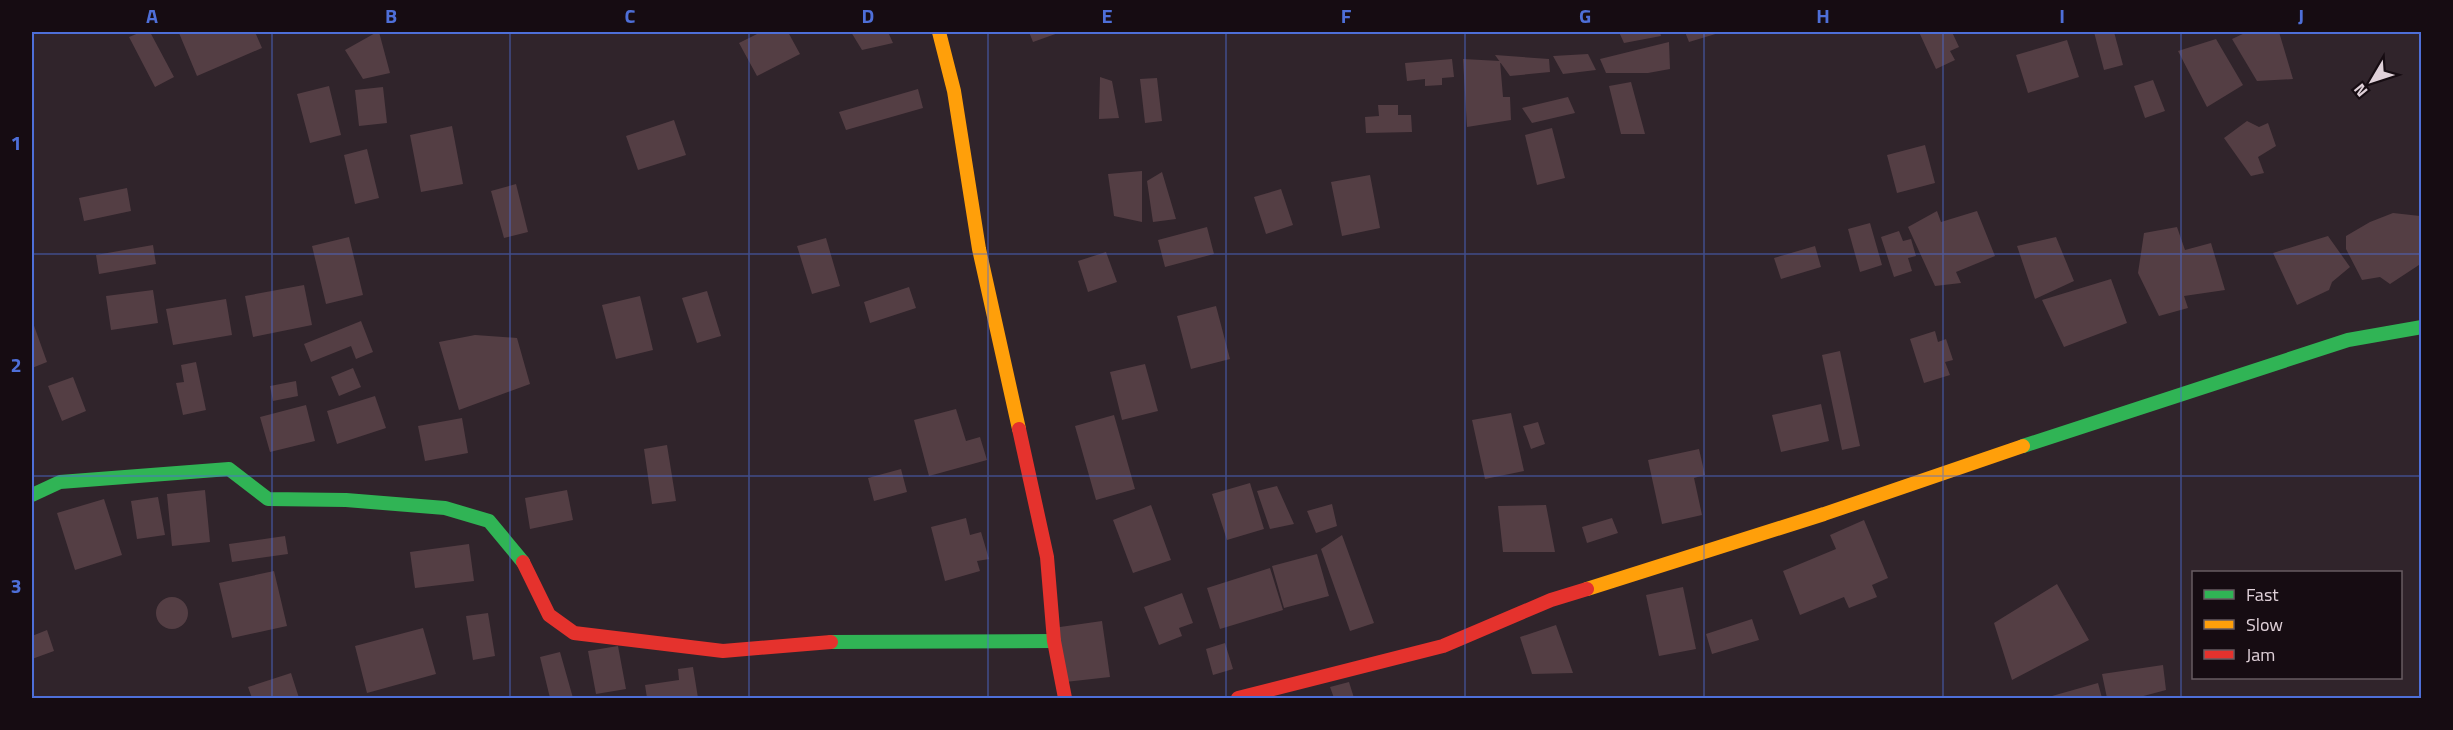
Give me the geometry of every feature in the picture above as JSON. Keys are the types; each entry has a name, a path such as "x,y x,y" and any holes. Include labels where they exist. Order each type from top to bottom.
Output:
{"street":[{"path":"939,32 954,91 979,249 1047,557 1054,641 1065,699"},
{"path":"1238,699 1443,646 1551,600 1824,514 2155,400 2348,339 2421,327"},
{"path":"32,495 60,482 229,469 268,499 346,500 445,508 489,521 520,555 549,615 574,633 723,651 846,641 1054,641"}],"building":[{"path":"141,32 150,32 174,77 155,87 129,37"},
{"path":"255,32 262,48 197,76 179,33"},
{"path":"379,32 390,73 363,79 345,50"},
{"path":"761,32 788,32 800,54 757,76 739,43"},
{"path":"851,32 888,32 893,43 862,50"},
{"path":"1029,32 1061,32 1033,42"},
{"path":"1619,32 1660,32 1661,36 1624,43"},
{"path":"1685,32 1722,32 1689,42"},
{"path":"1919,32 1941,32 1942,34 1952,32 1959,47 1950,51 1955,60 1936,69"},
{"path":"2094,32 2114,32 2123,65 2104,70"},
{"path":"2247,32 2279,32 2293,79 2257,81 2232,39"},
{"path":"2216,39 2243,85 2207,107 2178,51"},
{"path":"2067,40 2079,77 2028,93 2016,55"},
{"path":"1669,42 1670,69 1648,73 1606,73 1600,59"},
{"path":"1588,54 1596,70 1563,74 1553,56"},
{"path":"1495,55 1549,59 1550,72 1510,76"},
{"path":"1452,59 1454,77 1442,78 1442,85 1425,86 1425,79 1407,81 1405,63"},
{"path":"1463,59 1500,61 1503,97 1510,97 1511,120 1467,127"},
{"path":"1100,77 1112,81 1119,118 1099,119"},
{"path":"1157,78 1162,121 1145,123 1140,79"},
{"path":"2153,80 2165,111 2145,118 2134,86"},
{"path":"1631,82 1645,134 1621,134 1609,86"},
{"path":"329,86 341,135 310,143 297,94"},
{"path":"383,87 387,123 359,126 355,90"},
{"path":"918,89 923,108 846,130 839,112"},
{"path":"1568,97 1575,113 1532,123 1522,108"},
{"path":"1378,105 1398,105 1398,115 1411,115 1412,132 1366,133 1365,117 1379,116"},
{"path":"674,120 686,155 638,170 626,136"},
{"path":"2247,121 2259,127 2268,123 2276,146 2258,157 2264,173 2251,176 2224,138"},
{"path":"452,126 463,184 421,192 410,135"},
{"path":"1552,128 1565,178 1537,185 1525,135"},
{"path":"1925,145 1935,183 1897,193 1887,155"},
{"path":"367,149 379,198 355,204 344,155"},
{"path":"1142,171 1142,222 1114,216 1108,174"},
{"path":"1162,172 1176,219 1153,222 1147,181"},
{"path":"1370,175 1380,228 1342,236 1331,182"},
{"path":"516,184 528,232 504,238 491,191"},
{"path":"127,188 131,211 84,221 79,198"},
{"path":"1281,189 1293,225 1266,234 1254,197"},
{"path":"1937,211 1941,222 1977,211 1995,256 1956,272 1961,283 1935,286 1908,227"},
{"path":"2393,213 2420,216 2422,263 2390,284 2380,277 2362,280 2346,249 2346,236 2370,222"},
{"path":"1870,223 1882,265 1860,272 1848,229"},
{"path":"1207,227 1214,254 1165,267 1158,240"},
{"path":"2177,227 2185,250 2211,243 2225,290 2184,296 2188,308 2159,316 2138,273 2144,233"},
{"path":"1899,231 1903,241 1911,239 1916,256 1908,258 1912,271 1894,277 1881,237"},
{"path":"2328,236 2350,267 2332,282 2329,290 2297,305 2273,253"},
{"path":"349,237 363,295 326,304 312,246"},
{"path":"2056,237 2074,281 2035,299 2017,246"},
{"path":"826,238 840,286 812,294 797,246"},
{"path":"153,245 156,264 99,274 96,255"},
{"path":"1815,246 1821,267 1781,279 1774,258"},
{"path":"1106,252 1117,282 1088,292 1078,261"},
{"path":"2111,279 2127,323 2064,347 2042,300"},
{"path":"304,285 312,325 253,337 245,296"},
{"path":"909,287 916,308 870,323 864,302"},
{"path":"153,290 158,323 111,330 106,296"},
{"path":"707,291 721,336 697,343 682,298"},
{"path":"640,296 653,350 616,359 602,305"},
{"path":"226,299 232,335 173,345 166,309"},
{"path":"1216,306 1230,359 1191,369 1177,316"},
{"path":"32,320 47,362 32,368"},
{"path":"361,321 373,352 356,359 351,346 311,362 304,344"},
{"path":"1935,331 1938,342 1946,339 1953,360 1945,362 1950,375 1924,383 1910,339"},
{"path":"475,335 517,338 530,384 459,410 439,342"},
{"path":"1840,351 1860,446 1842,450 1822,355"},
{"path":"196,362 206,410 183,415 176,383 184,382 181,365"},
{"path":"1145,364 1158,411 1122,420 1110,372"},
{"path":"353,368 361,387 339,396 331,377"},
{"path":"73,377 86,411 62,421 48,386"},
{"path":"296,381 298,396 273,401 270,386"},
{"path":"375,396 386,428 337,444 327,411"},
{"path":"1821,404 1829,441 1781,452 1772,415"},
{"path":"306,405 315,441 270,452 260,417"},
{"path":"956,409 966,441 980,437 987,460 929,476 914,420"},
{"path":"1511,413 1524,471 1485,479 1472,420"},
{"path":"1114,415 1135,489 1096,500 1075,426"},
{"path":"462,418 468,453 425,461 418,426"},
{"path":"1538,422 1545,444 1531,449 1523,426"},
{"path":"667,445 676,501 652,504 644,449"},
{"path":"1699,449 1705,475 1694,478 1702,515 1662,524 1648,460"},
{"path":"901,469 907,492 874,501 868,478"},
{"path":"1250,483 1264,529 1227,540 1212,494"},
{"path":"1277,486 1294,524 1270,529 1257,491"},
{"path":"205,490 210,542 172,546 167,494"},
{"path":"567,490 573,520 530,529 525,498"},
{"path":"158,497 165,535 137,539 131,501"},
{"path":"104,499 122,555 75,570 57,513"},
{"path":"1332,504 1337,526 1316,533 1307,511"},
{"path":"1151,505 1171,560 1133,573 1113,520"},
{"path":"1546,505 1555,552 1503,552 1498,506"},
{"path":"966,518 970,535 981,532 989,559 977,561 980,571 945,581 931,527"},
{"path":"1612,518 1618,533 1587,543 1582,527"},
{"path":"1864,520 1888,578 1872,585 1877,597 1849,608 1844,597 1800,615 1783,571 1836,549 1830,535"},
{"path":"1342,535 1374,623 1350,631 1321,549"},
{"path":"285,536 288,554 232,562 229,544"},
{"path":"469,544 474,581 415,588 410,552"},
{"path":"1317,554 1329,596 1284,608 1272,566"},
{"path":"1270,568 1283,610 1220,629 1207,588"},
{"path":"274,571 287,626 232,638 219,583"},
{"path":"2057,584 2089,640 2012,680 1994,623"},
{"path":"1683,587 1696,649 1659,656 1646,595"},
{"path":"1182,593 1193,623 1179,628 1182,636 1159,645 1144,607"},
{"path":"172,597 183,602 188,613 183,624 172,629 161,624 156,613 161,602"},
{"path":"488,613 495,656 473,660 466,616"},
{"path":"1752,619 1759,640 1712,654 1706,634"},
{"path":"1102,621 1110,677 1065,682 1053,628"},
{"path":"1556,625 1573,673 1532,674 1520,637"},
{"path":"423,628 436,674 367,693 355,646"},
{"path":"47,630 54,651 32,659 32,636"},
{"path":"1225,643 1233,669 1213,675 1206,649"},
{"path":"618,646 626,689 596,694 588,651"},
{"path":"560,652 573,698 550,698 540,657"},
{"path":"2163,665 2166,690 2136,698 2107,698 2102,674"},
{"path":"693,667 698,698 647,698 645,685 679,680 678,669"},
{"path":"291,673 299,698 252,698 248,687"},
{"path":"1349,682 1354,698 1334,698 1330,687"},
{"path":"2098,683 2102,698 2045,698"}],"traffic: fast":[{"path":"2023,446 2348,340 2422,327"},
{"path":"32,495 60,482 229,469 268,499 346,500 445,508 489,521 523,562"},
{"path":"831,642 1054,641"}],"traffic: slow":[{"path":"939,32 954,91 979,249 1019,429"},
{"path":"1587,589 1824,514 2023,446"}],"traffic: jam":[{"path":"1019,429 1047,557 1054,641 1065,698"},
{"path":"523,562 549,615 574,633 723,651 831,642"},
{"path":"1238,698 1443,646 1551,600 1587,589"}]}
